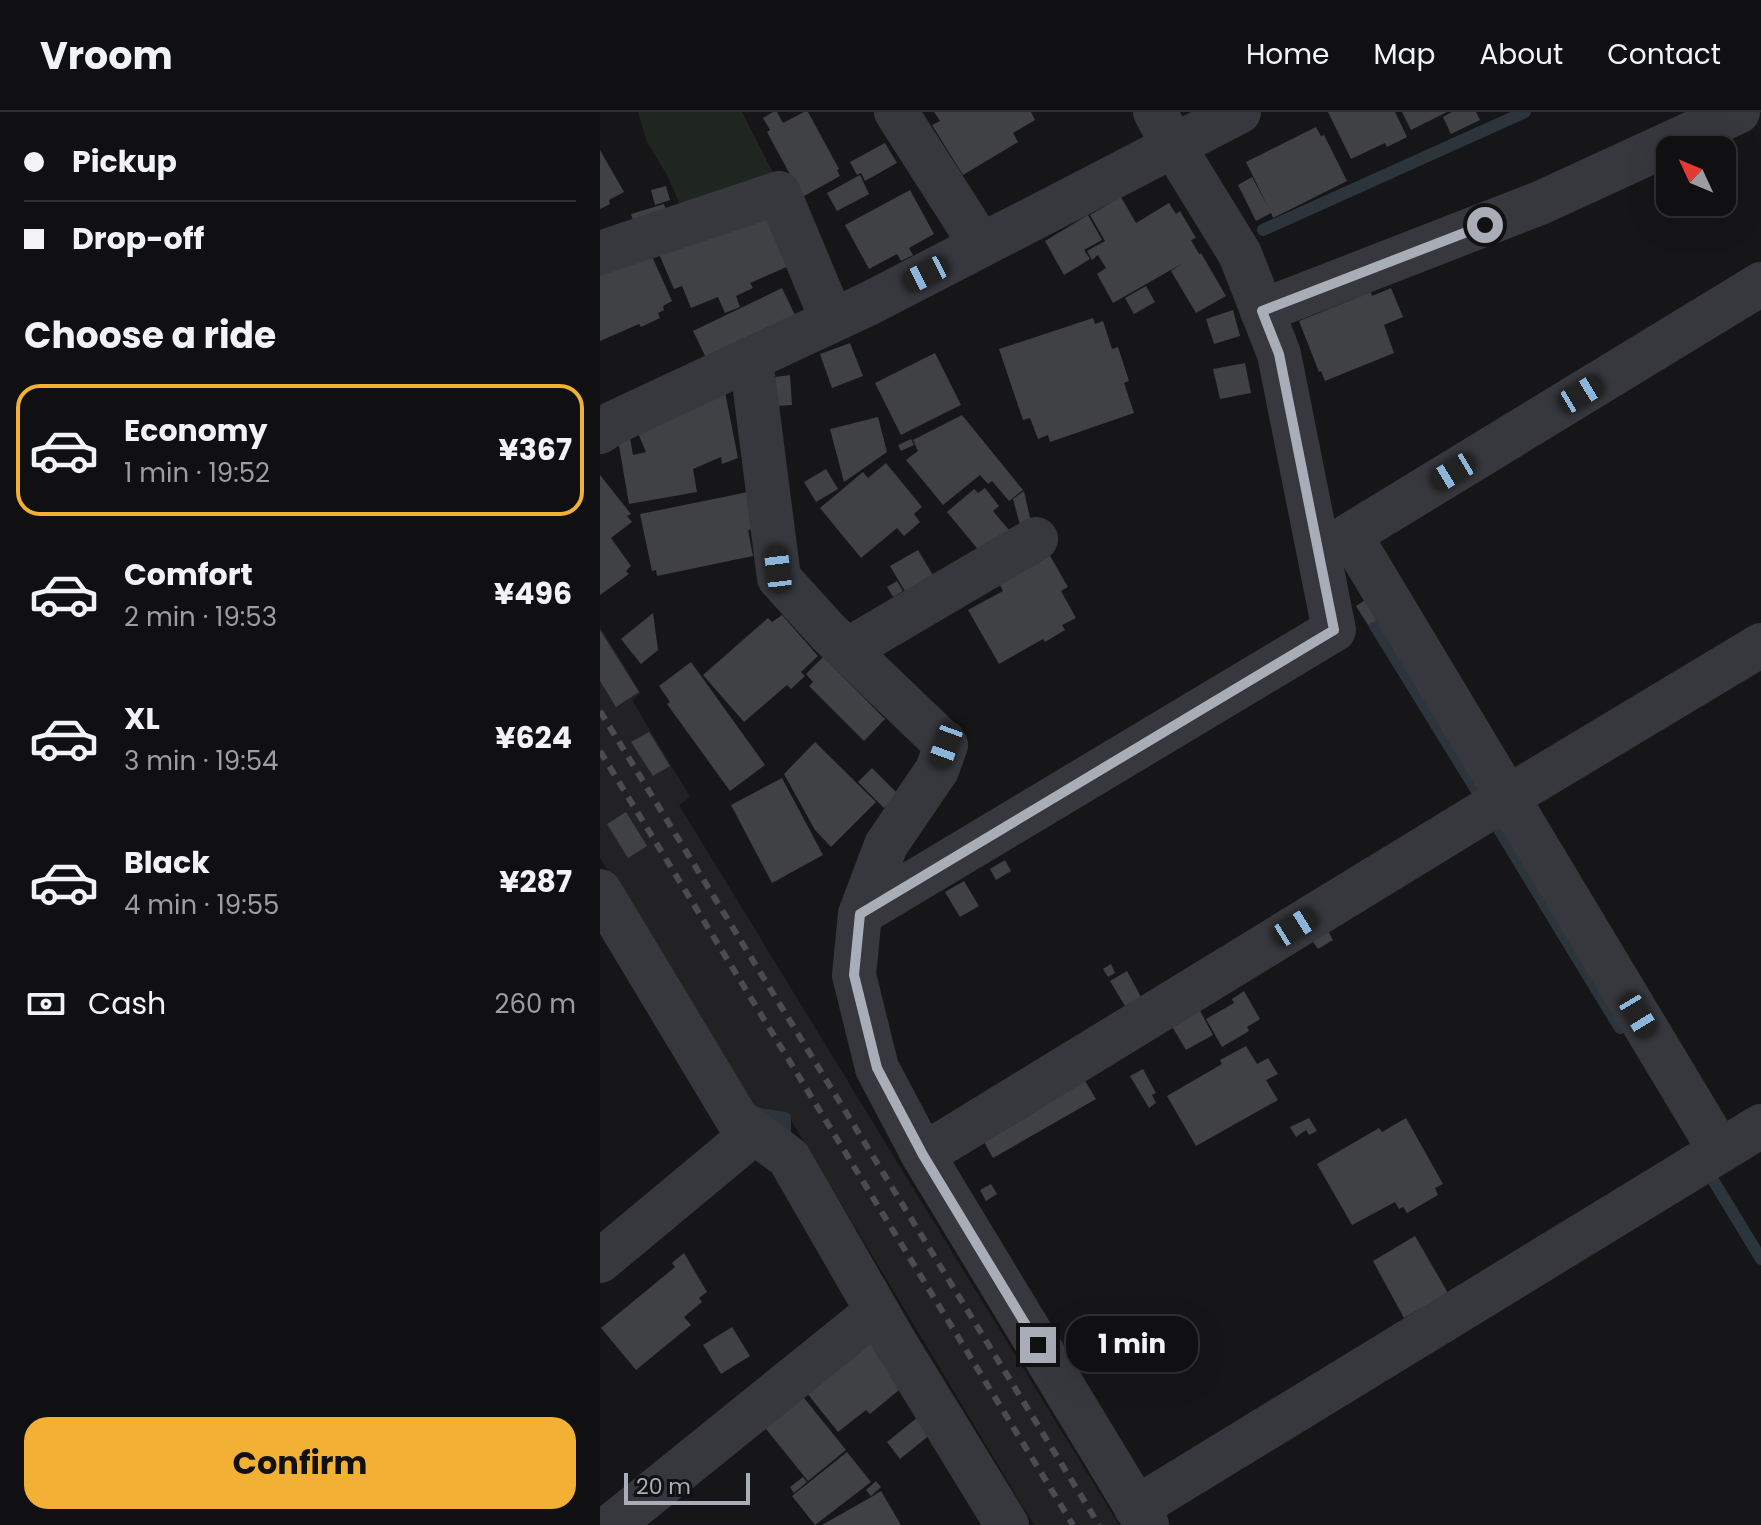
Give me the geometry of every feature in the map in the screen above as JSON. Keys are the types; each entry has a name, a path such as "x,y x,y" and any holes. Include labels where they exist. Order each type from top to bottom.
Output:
{"street":[{"path":"896,112 981,245"},
{"path":"600,432 613,423 870,303 981,245 1164,129 1239,112"},
{"path":"1262,311 1540,203 1738,112"},
{"path":"860,914 1334,630 1335,544 1279,354 1240,254 1164,129"},
{"path":"600,253 779,193 832,320"},
{"path":"1335,544 1761,284"},
{"path":"751,359 779,578 847,650 946,745 937,770 886,845 860,914 854,975 877,1068 923,1155 1141,1516 1761,1126"},
{"path":"847,650 1036,539"},
{"path":"1335,544 1508,797 1720,1151"},
{"path":"923,1155 1761,645"},
{"path":"600,891 737,1119 789,1158 877,1311 1007,1525"},
{"path":"600,1261 755,1132"},
{"path":"612,1525 877,1311"}],"shaded area":[{"path":"638,112 742,112 779,184 686,218 667,175 647,142"},
{"path":"600,627 641,693 632,700 690,797 679,805 1119,1525 1034,1525 788,1115 754,1109 600,858"}],"building":[{"path":"777,112 783,123 808,112 840,176 804,196 767,132 770,130 763,118"},
{"path":"934,112 1031,112 1035,120 1013,133 1018,142 963,175 932,125 940,121"},
{"path":"1328,112 1395,112 1407,137 1387,147 1385,143 1351,159"},
{"path":"1402,112 1447,112 1411,130"},
{"path":"1452,112 1476,112 1480,120 1451,134 1443,117"},
{"path":"1316,127 1321,136 1324,135 1347,181 1273,218 1271,213 1256,221 1238,185 1252,177 1268,207 1246,162"},
{"path":"885,143 897,163 865,181 861,173 857,175 850,162"},
{"path":"600,150 624,192 600,209"},
{"path":"860,175 869,194 837,211 827,193"},
{"path":"666,186 670,200 655,205 651,190"},
{"path":"910,190 934,234 909,248 913,255 901,261 897,254 869,269 845,225"},
{"path":"1121,197 1136,223 1169,203 1176,214 1180,211 1196,238 1191,240 1226,296 1196,313 1171,271 1183,263 1113,303 1097,274 1106,268 1098,255 1092,260 1087,251 1105,241 1090,215"},
{"path":"664,204 671,225 638,235 631,214"},
{"path":"766,215 798,262 750,283 753,288 736,296 740,307 725,313 718,297 691,308 682,286 674,289 656,247"},
{"path":"1088,215 1102,240 1084,250 1090,259 1064,275 1045,241"},
{"path":"651,254 672,301 658,313 660,318 600,341 600,272"},
{"path":"1146,286 1155,302 1134,314 1125,298"},
{"path":"782,288 796,317 707,360 693,331"},
{"path":"1391,288 1403,317 1384,325 1394,353 1325,381 1299,321 1371,292 1372,296"},
{"path":"1233,310 1240,336 1214,344 1206,319"},
{"path":"1093,318 1095,324 1103,321 1112,349 1118,347 1129,381 1124,383 1134,413 1050,442 1048,435 1038,439 1030,418 1023,420 999,349"},
{"path":"850,343 863,376 832,388 820,354"},
{"path":"935,353 961,405 901,435 875,383"},
{"path":"1245,363 1251,393 1220,399 1213,369"},
{"path":"790,375 792,405 777,406 775,377"},
{"path":"725,392 738,458 722,464 721,457 693,469 697,492 629,504 618,440 630,438 633,455 646,452 638,433"},
{"path":"962,415 1023,490 1009,501 992,481 988,484 980,475 943,505 906,460 918,451 913,440"},
{"path":"878,417 887,452 844,482 830,429"},
{"path":"911,439 914,445 901,451 898,445"},
{"path":"886,463 922,507 914,514 920,522 904,536 897,528 861,558 820,508 863,472 868,478"},
{"path":"826,469 838,489 816,502 804,482"},
{"path":"600,475 631,514 627,516 632,522 611,538 631,566 626,571 629,574 600,595"},
{"path":"985,488 999,506 993,511 1009,530 981,553 947,512 974,489 978,493"},
{"path":"1024,491 1031,522 1020,525 1013,499"},
{"path":"748,492 755,529 748,530 753,556 657,576 656,570 652,571 640,514"},
{"path":"918,550 934,577 906,593 890,566"},
{"path":"1049,554 1068,587 1061,591 1076,618 1062,625 1065,630 1045,642 1043,639 999,664 968,610 1003,591 999,583"},
{"path":"897,581 903,591 893,597 887,587"},
{"path":"1365,600 1377,620 1368,625 1356,606"},
{"path":"653,613 658,650 641,664 621,639"},
{"path":"782,615 818,656 801,672 805,676 791,689 787,685 744,722 703,675 768,618 772,622"},
{"path":"600,630 639,692 616,707 600,681"},
{"path":"823,657 885,719 864,741 809,686 813,682 806,674"},
{"path":"691,662 765,765 730,791 667,704 670,702 659,686"},
{"path":"649,732 670,766 653,776 631,742"},
{"path":"815,742 876,802 831,847 815,830 784,774"},
{"path":"872,768 898,794 884,808 858,782"},
{"path":"782,778 823,855 772,883 731,805"},
{"path":"626,812 647,846 628,858 607,824"},
{"path":"1005,860 1011,871 996,880 990,869"},
{"path":"964,881 979,906 960,917 945,892"},
{"path":"1327,929 1333,940 1318,949 1311,939"},
{"path":"1111,964 1115,973 1108,977 1103,969"},
{"path":"1127,971 1141,997 1125,1006 1110,981"},
{"path":"1244,991 1260,1019 1247,1027 1249,1031 1222,1047 1206,1019 1234,1003 1232,999"},
{"path":"1198,1007 1213,1035 1186,1050 1170,1023"},
{"path":"1246,1046 1257,1064 1268,1058 1278,1074 1266,1080 1278,1100 1196,1146 1167,1096"},
{"path":"1143,1069 1156,1093 1152,1095 1156,1103 1149,1108 1130,1076"},
{"path":"1081,1074 1096,1099 993,1158 979,1133"},
{"path":"1309,1118 1317,1131 1309,1135 1306,1130 1296,1137 1290,1127"},
{"path":"1406,1118 1443,1184 1435,1188 1438,1195 1407,1213 1403,1207 1399,1209 1395,1202 1352,1225 1317,1164 1379,1128 1382,1132"},
{"path":"991,1184 997,1194 986,1201 980,1190"},
{"path":"1415,1236 1448,1293 1404,1318 1373,1261"},
{"path":"684,1253 707,1292 699,1298 702,1302 684,1317 691,1325 636,1370 601,1328 675,1267 672,1263"},
{"path":"732,1327 750,1356 721,1374 703,1345"},
{"path":"867,1337 905,1385 870,1414 866,1410 838,1432 803,1388"},
{"path":"800,1393 846,1450 808,1481 762,1424"},
{"path":"923,1413 936,1430 900,1459 887,1442"},
{"path":"847,1452 871,1482 815,1525 792,1496"},
{"path":"803,1477 807,1482 794,1493 790,1487"},
{"path":"876,1481 881,1487 871,1496 866,1490"},
{"path":"881,1491 901,1525 822,1525 873,1496"}],"waterway":[{"path":"1263,230 1525,112"},
{"path":"1374,624 1480,796"},
{"path":"1497,826 1620,1028"},
{"path":"754,1113 785,1118 785,1134 789,1139"},
{"path":"1713,1180 1761,1259"}],"railway":[{"path":"600,711 1099,1525"},
{"path":"600,751 1073,1525"}],"route":[{"path":"1038,1345 923,1155 877,1068 854,975 860,914 1334,630 1279,354 1262,311 1485,225"}]}
